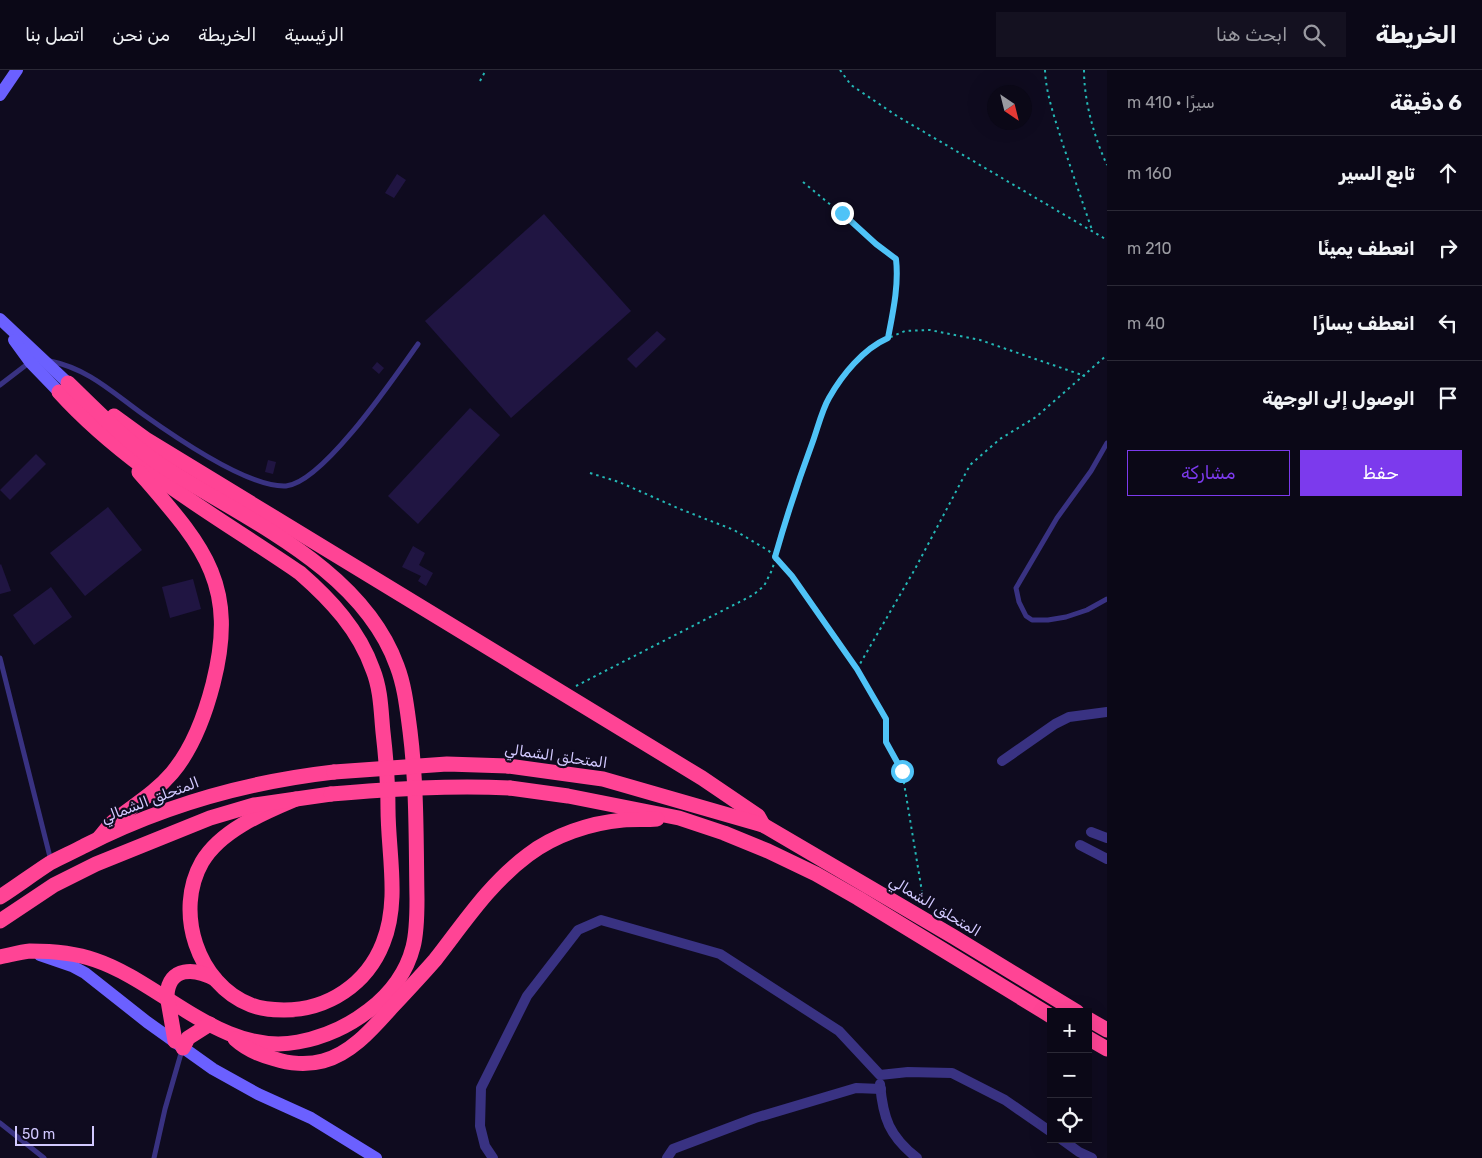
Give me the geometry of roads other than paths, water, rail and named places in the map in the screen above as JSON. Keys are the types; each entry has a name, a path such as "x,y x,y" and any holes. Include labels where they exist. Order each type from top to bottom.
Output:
{"highway":[{"path":"64,388 91,425 122,452 158,479 293,568 321,591 350,626 374,670 379,692 388,780 392,879 389,921 384,942 375,960 364,975 335,998 318,1006 295,1010 272,1010 251,1006 229,992 204,965 194,943 190,922 190,902 195,880 202,862 219,843 241,825 267,811 296,799"},
{"path":"64,388 702,778 758,816 763,825"},
{"path":"0,957 28,951 74,954 97,961 125,974 210,1024 228,1032 251,1040 272,1044 296,1042 326,1035 361,1017 384,998 401,975 413,949 417,921 416,810 412,746 406,698 398,666 384,636 364,609 311,558 157,462 64,388"},
{"path":"99,838 113,822 152,793 172,773 185,755 211,694 216,676 222,626 222,612 217,586 213,573 200,548 179,519 122,452"},
{"name":"المتحلق الشمالي","path":"0,897 51,863 99,838 191,802 225,792 298,776 334,772 447,764 508,766 603,779 763,825 1070,1008"},
{"path":"0,921 54,885 96,864 210,818 254,805 331,794 430,787 510,788 568,796 679,818 724,833 768,851 816,874 1047,1014"},
{"path":"228,1032 244,1047 259,1055 280,1061 312,1063 324,1061 337,1055 361,1039 374,1026 433,962 496,882 528,854 562,836 602,823 624,820 679,818"},
{"path":"210,1024 179,1045 168,1000 168,989 177,975 182,972 202,973 216,980"},
{"path":"1092,1021 1107,1030"},
{"path":"1092,1040 1107,1049"}],"main road":[{"path":"0,95 17,70"},
{"path":"0,320 44,360 64,388"},
{"path":"0,320 30,362 64,388"},
{"path":"28,951 59,961 84,973 179,1045 235,1082 311,1118 376,1158"}],"street":[{"path":"1002,761 1054,724 1069,717 1107,712"},
{"path":"1091,832 1107,838"},
{"path":"1080,845 1107,859"},
{"path":"492,1158 485,1146 480,1126 481,1088 527,996 578,930 601,920 720,954 839,1031 880,1075 882,1105 891,1132 917,1158"},
{"path":"880,1075 908,1072 952,1074 1005,1100 1047,1129"},
{"path":"668,1158 673,1149 754,1118 856,1088 881,1089"},
{"path":"1067,1143 1092,1158"}],"lane":[{"path":"44,360 70,366 90,376 182,441 226,466 251,478 286,486 299,482 314,472 335,452 375,403 418,344"},
{"path":"0,385 30,362"},
{"path":"1107,443 1091,471 1057,518 1016,588 1019,602 1026,616 1032,620 1066,617 1087,610 1107,599"},
{"path":"0,658 51,863"},
{"path":"154,1158 179,1045"},
{"path":"0,1123 44,1158"}]}
